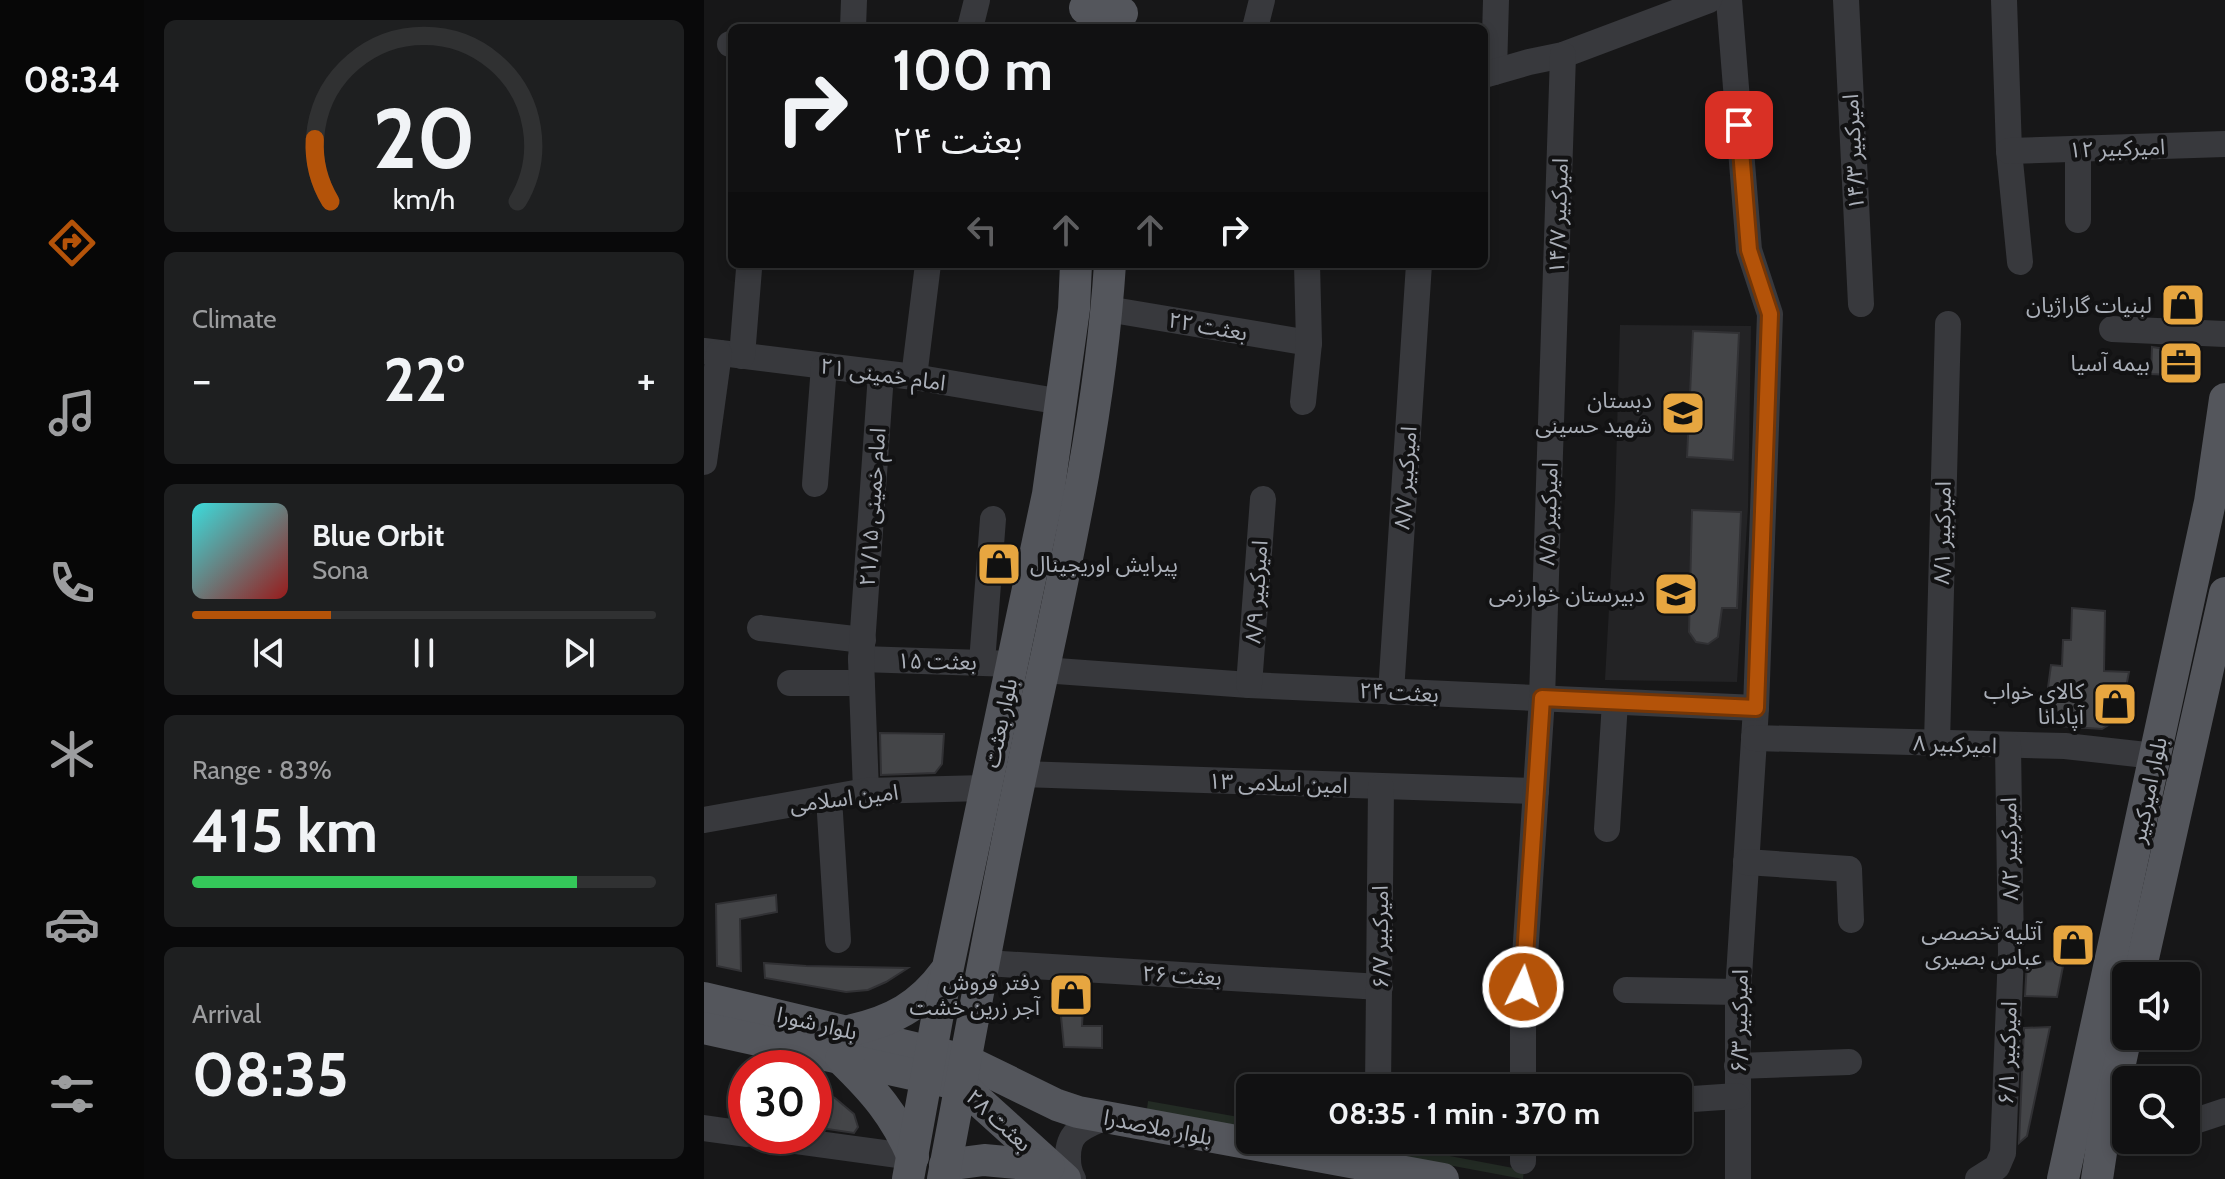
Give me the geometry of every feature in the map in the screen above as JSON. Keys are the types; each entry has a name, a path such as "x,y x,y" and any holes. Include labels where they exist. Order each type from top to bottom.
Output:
{"main road":[{"path":"1085,12 1122,14"},
{"name":"بلوار بعثت","path":"911,1168 947,970 1048,494 1074,309 1076,268"},
{"name":"بلوار بعثت","path":"944,1172 963,1072 1004,964 1021,774 1013,665 1078,500 1107,309 1110,268"},
{"name":"بلوار امیرکبیر","path":"2121,962 2155,756 2210,502 2225,399"},
{"name":"بلوار امیرکبیر","path":"2142,962 2225,593"},
{"path":"911,1168 903,1134 845,1044 910,1009 931,992 947,970"},
{"name":"بلوار شورا","path":"704,998 845,1044 928,1064"},
{"name":"بلوار امیرکبیر","path":"2101,1156 2112,1021"},
{"name":"بلوار شورا","path":"704,1028 845,1044"},
{"name":"بلوار امیرکبیر","path":"2063,1179 2101,1156 2123,1050"},
{"name":"بعثت ۲۸","path":"928,1064 963,1072 984,1103 1062,1175"},
{"name":"بلوار ملاصدرا","path":"963,1072 1057,1105 1105,1117 1236,1135"},
{"name":"بلوار ملاصدرا","path":"1377,1154 1443,1179"},
{"path":"2044,1179 2101,1156"},
{"path":"944,1172 984,1160 1062,1175"}],"street":[{"path":"853,24 854,0"},
{"path":"971,24 977,0"},
{"path":"1256,24 1262,0"},
{"path":"1496,0 1489,74 1563,55 1709,0"},
{"name":"امیرکبیر ۶/۳","path":"1729,0 1749,250 1770,314 1756,708 1738,992 1738,1179"},
{"name":"امیرکبیر ۱۴/۳","path":"1846,0 1861,304"},
{"path":"2004,0 2009,151 2020,262"},
{"name":"امیرکبیر ۱۴/۷","path":"1552,377 1563,55"},
{"name":"امیرکبیر ۱۲","path":"2009,151 2225,144"},
{"path":"2078,149 2078,220"},
{"path":"914,377 928,268"},
{"path":"1303,402 1309,343 1307,268"},
{"name":"امیرکبیر ۸/۷","path":"1391,692 1419,268"},
{"path":"704,462 722,353 749,269"},
{"name":"بعثت ۲۲","path":"1107,309 1309,343"},
{"name":"امیرکبیر ۸/۱","path":"1937,743 1948,324"},
{"path":"2112,329 2225,334"},
{"name":"امام خمینی ۲۱","path":"722,353 914,377 1062,402"},
{"path":"815,484 824,366"},
{"name":"امام خمینی ۲۱/۱۵","path":"866,791 862,661 881,374"},
{"name":"امیرکبیر ۸/۵","path":"1523,1074 1523,987 1542,698 1552,377"},
{"name":"امیرکبیر ۸/۹","path":"1249,685 1263,499"},
{"path":"993,519 1013,665"},
{"path":"760,628 862,661"},
{"path":"790,683 862,661"},
{"name":"بعثت ۱۵","path":"862,661 1013,665"},
{"name":"بعثت ۲۴","path":"1013,665 1249,685 1756,708"},
{"path":"1607,829 1615,702"},
{"name":"امیرکبیر ۸","path":"1754,738 2065,746 2155,756"},
{"name":"امیرکبیر ۸/۲","path":"2008,745 2011,953"},
{"name":"امین اسلامی ۱۳","path":"1021,774 1536,791"},
{"name":"امیرکبیر ۶/۷","path":"1378,1074 1381,787"},
{"name":"امین اسلامی","path":"704,820 866,791 985,788"},
{"path":"829,798 838,940"},
{"path":"1746,862 1849,869 1851,920"},
{"name":"امیرکبیر ۶/۱","path":"1978,1179 1997,1167 2003,1153 2011,953"},
{"name":"بعثت ۲۶","path":"1004,964 1380,987"},
{"path":"1626,990 1738,992"},
{"path":"1737,1066 1849,1062"},
{"path":"1692,1099 1737,1096"},
{"path":"2200,1119 2225,1111"},
{"path":"1062,1175 1069,1174 1069,1139 1080,1128 1105,1117"},
{"path":"704,1128 728,1131"},
{"path":"832,1151 911,1168"}],"shaded area":[{"path":"1620,325 1751,326 1748,508 1737,682 1605,680 1615,501"},
{"path":"1148,1101 1236,1117 1236,1125 1147,1109"},
{"path":"1389,1154 1439,1154 1524,1170 1523,1179"}],"building":[{"path":"1693,331 1739,333 1733,460 1687,457"},
{"path":"2152,347 2186,352 2190,376 2151,374"},
{"path":"1692,510 1741,512 1737,608 1722,608 1718,637 1708,644 1696,642 1689,632"},
{"path":"2072,608 2105,611 2104,671 2129,672 2120,718 2102,729 2043,725 2051,665 2062,666 2063,640 2071,640"},
{"path":"880,733 944,734 942,764 935,773 881,775"},
{"path":"776,895 777,912 740,919 741,971 717,966 716,904"},
{"path":"2064,961 2057,997 2025,996 2027,962"},
{"path":"764,963 908,968 868,990 846,992 765,978"},
{"path":"1058,986 1084,987 1082,1026 1102,1026 1102,1048 1064,1047"},
{"path":"2050,1027 2027,1136 2019,1143 2024,1028"},
{"path":"832,1096 854,1114 858,1127 854,1133 832,1130"}],"place":[{"name":"لبنیات گاراژیان","path":"2183,305"},
{"name":"بیمه آسیا","path":"2181,363"},
{"name":"دبستان شهید حسینی","path":"1683,413"},
{"name":"پیرایش اوریجینال","path":"999,564"},
{"name":"دبیرستان خوارزمی","path":"1676,594"},
{"name":"کالای خواب آپادانا","path":"2115,704"},
{"name":"آتلیه تخصصی عباس بصیری","path":"2073,945"},
{"name":"دفتر فروش آجر زرین خشت","path":"1071,995"}],"route":[{"path":"1523,987 1542,698 1756,708 1770,314 1749,250 1739,125"}]}
